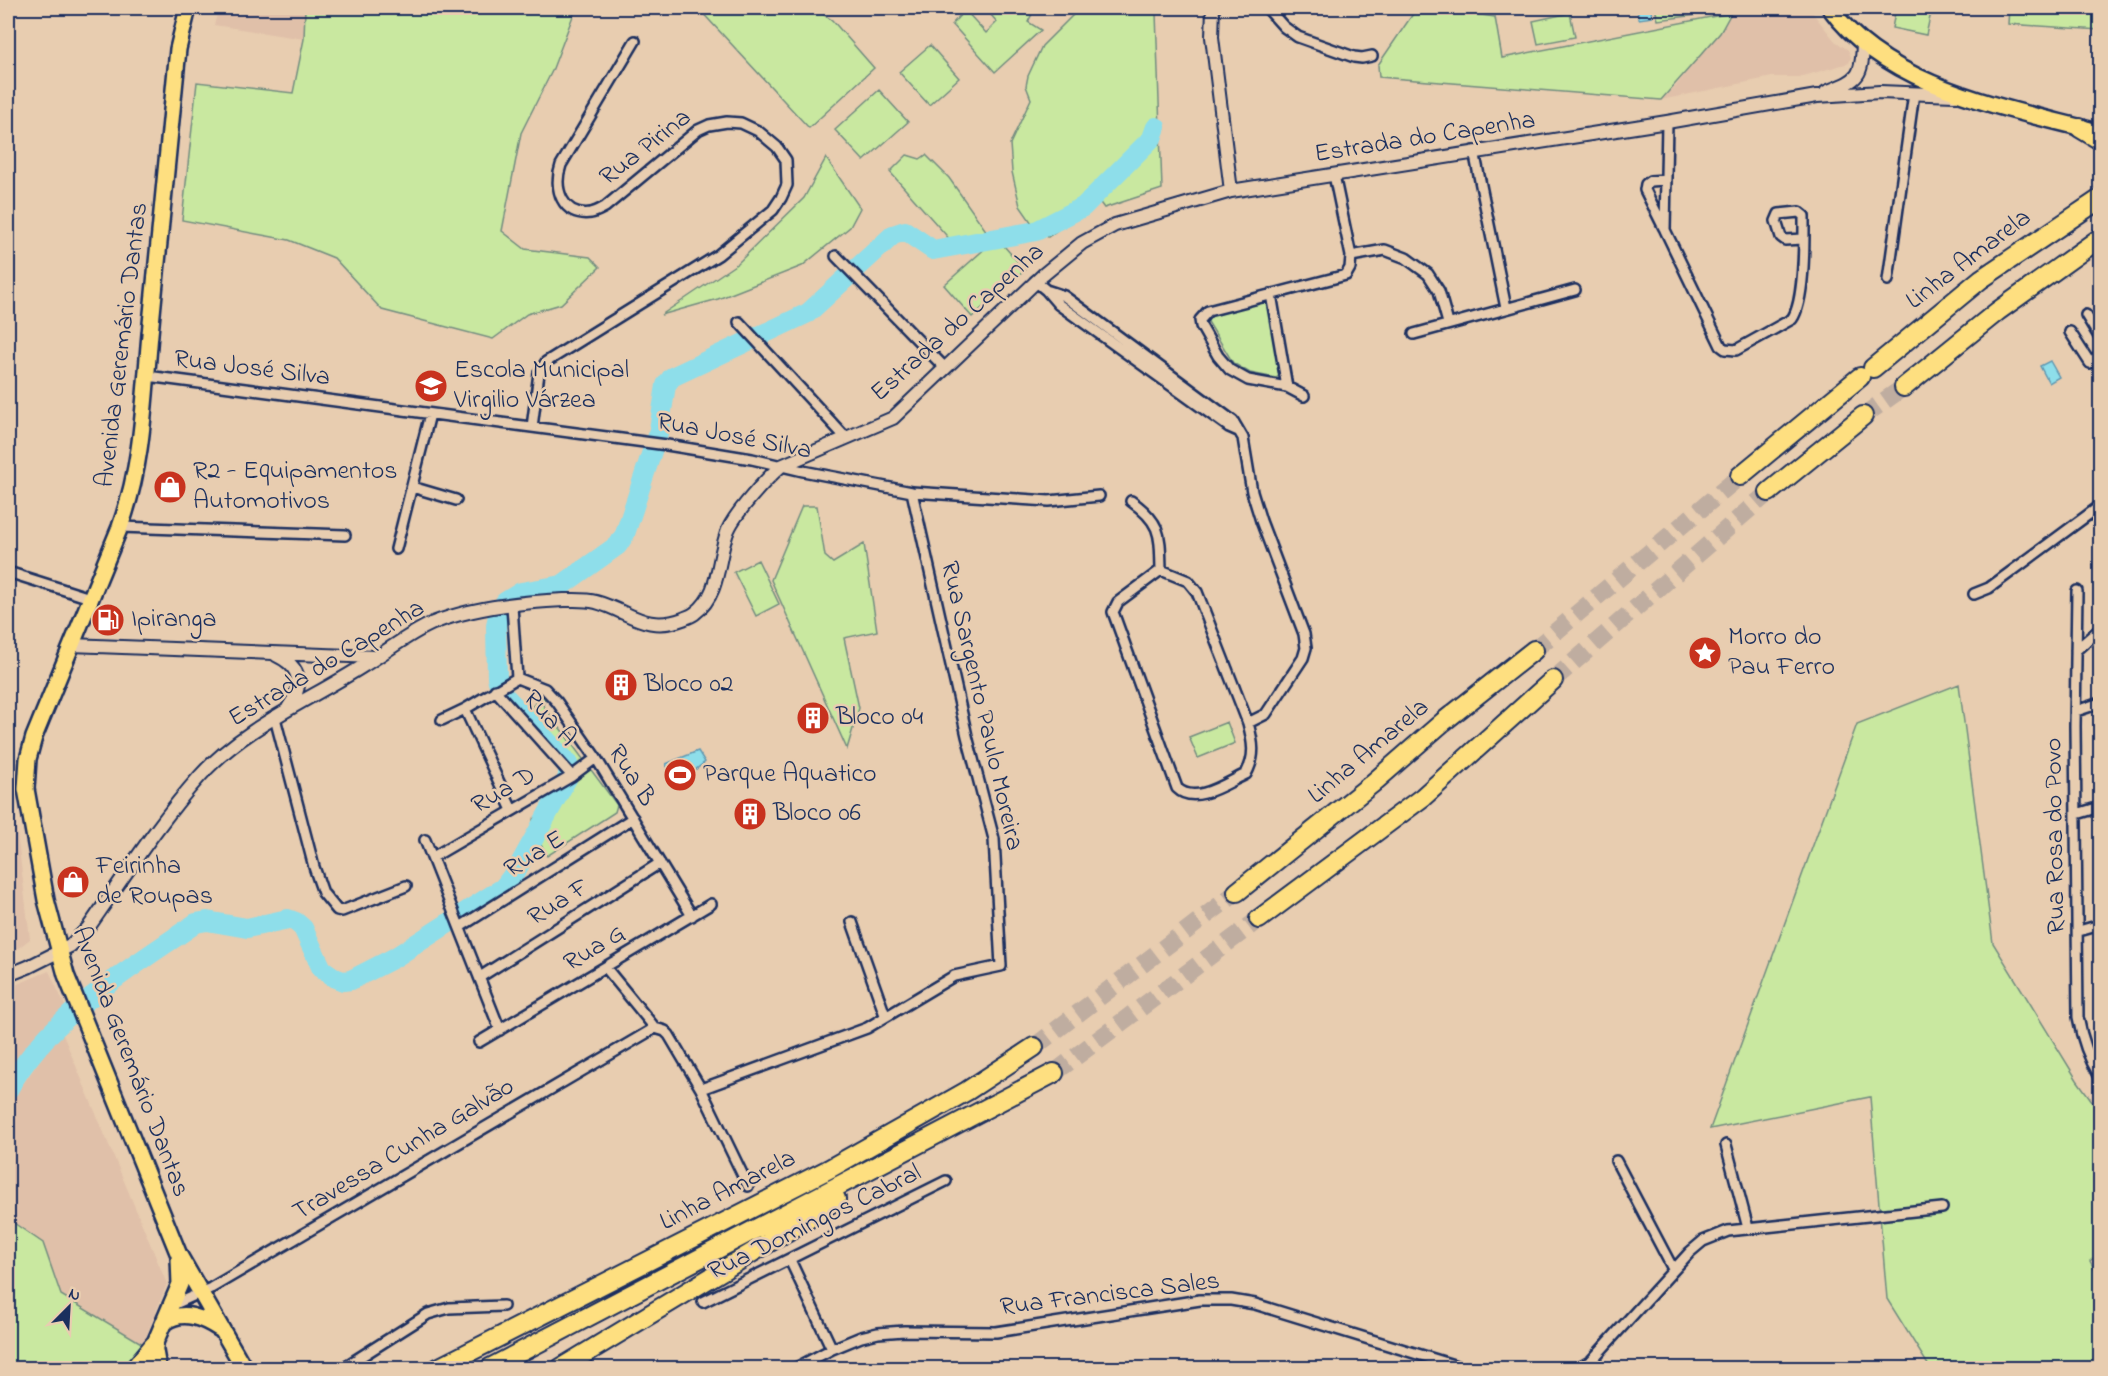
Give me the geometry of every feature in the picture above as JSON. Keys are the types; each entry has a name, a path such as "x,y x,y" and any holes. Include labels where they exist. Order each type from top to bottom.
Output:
{"highway":[{"path":"2080,128 2100,140"},
{"name":"Linha Amarela","path":"1740,476 1980,279 2100,199"},
{"path":"1904,387 1998,311 2100,238"},
{"path":"1769,492 1863,416"},
{"name":"Linha Amarela","path":"1237,892 1534,650"},
{"path":"1259,919 1423,797 1553,680"},
{"name":"Linha Amarela","path":"438,1368 828,1169 967,1091 1034,1047"},
{"name":"Linha Amarela","path":"490,1368 1054,1073"},
{"path":"561,1368 811,1217 891,1160"},
{"path":"135,1368 154,1345"}],"main road":[{"name":"Avenida Geremário Dantas","path":"188,8 178,49 140,451 129,501 120,526 34,737 26,774 26,789 46,900 66,975 179,1255 244,1368"},
{"path":"1830,8 1863,44 1899,66 1962,95 2100,133"},
{"path":"2080,128 2100,125"},
{"name":"Avenida Geremário Dantas","path":"154,1345 180,1284 179,1255"},
{"path":"165,1322 172,1317 187,1316 207,1321 220,1329"},
{"path":"154,1345 158,1368"}],"street":[{"path":"1213,8 1212,37 1231,191"},
{"path":"1267,8 1284,27 1298,37 1354,57 1372,56"},
{"name":"Rua Pirina","path":"532,427 539,373 546,362 717,255 773,210 787,184 786,160 777,147 758,131 741,123 727,122 709,125 698,130 605,207 591,213 578,211 565,204 558,192 556,178 561,165 635,41"},
{"name":"Estrada do Capenha","path":"1817,96 1846,84 1858,75 1863,62 1863,44"},
{"name":"Estrada do Capenha","path":"8,975 75,942 88,928 163,821 200,776 224,753 280,715 433,624 484,608 581,599 597,602 638,621 655,624 674,622 695,614 710,598 729,527 770,476 781,466 894,418 1035,281 1082,243 1115,225 1231,191 1817,96 1861,93 1962,95"},
{"path":"1888,280 1914,93"},
{"path":"1665,230 1667,122"},
{"path":"1474,152 1506,308"},
{"path":"1304,396 1287,387 1248,380 1230,370 1218,356 1200,320 1208,310 1346,275 1350,268 1350,256 1334,176"},
{"path":"1666,180 1650,181 1646,184 1645,190 1721,346 1730,350 1736,350 1792,319 1797,312 1803,239"},
{"path":"1350,256 1385,250 1406,258 1428,274 1439,291 1448,323"},
{"path":"836,256 946,369"},
{"path":"1035,281 1047,290 1064,296 1126,348 1193,396 1244,438 1252,492 1261,522 1304,634 1306,648 1303,658 1273,705 1266,714 1248,723"},
{"path":"1414,334 1575,290"},
{"path":"1271,294 1287,387"},
{"path":"2086,315 2100,338"},
{"path":"739,322 846,438"},
{"path":"2070,332 2090,363 2100,356"},
{"name":"Rua José Silva","path":"147,376 643,441 752,459 912,492 1049,501 1099,496"},
{"path":"396,549 430,414"},
{"path":"412,487 456,500"},
{"name":"Rua Sargento Paulo Moreira","path":"885,1015 954,976 1001,966 993,839 967,736 912,492"},
{"path":"1131,501 1141,508 1160,532 1161,570"},
{"path":"1974,594 1989,588 2100,506"},
{"path":"120,526 345,535"},
{"path":"1161,570 1188,581 1197,592 1248,723 1252,740 1254,755 1246,774 1196,796 1182,794 1177,788 1113,612 1118,602 1161,570"},
{"path":"8,572 90,598"},
{"name":"Rua Rosa do Povo","path":"2077,591 2078,1017 2082,1041 2100,1077"},
{"path":"442,720 513,680 511,606"},
{"path":"2076,650 2100,629"},
{"path":"71,645 375,657"},
{"path":"275,654 287,660 296,672 297,691 280,715 314,867 323,893 337,910 342,911 406,886"},
{"name":"Rua B","path":"513,680 545,689 557,702 596,759 692,916"},
{"name":"Rua A","path":"496,690 572,776"},
{"path":"2076,711 2100,703"},
{"path":"465,709 512,810"},
{"name":"Rua D","path":"433,857 572,776 596,759"},
{"path":"2077,814 2100,807"},
{"name":"Rua E","path":"460,927 633,818"},
{"path":"425,840 500,1030"},
{"name":"Rua F","path":"480,977 660,863"},
{"name":"Rua G","path":"479,1042 711,904"},
{"path":"701,1089 867,1028 885,1015 852,922"},
{"path":"2079,931 2100,925"},
{"path":"606,968 655,1028 669,1035 701,1089 748,1186"},
{"name":"Travessa Cunha Galvão","path":"173,1305 211,1288 655,1028"},
{"path":"1726,1145 1748,1228"},
{"path":"1616,1161 1673,1269"},
{"name":"Rua Domingos Cabral","path":"703,1302 946,1181"},
{"path":"1579,1368 1591,1361 1673,1269 1703,1241 1728,1231 1748,1228 1942,1208"},
{"path":"790,1260 832,1349"},
{"name":"Rua Francisca Sales","path":"796,1368 832,1349 861,1337 878,1333 996,1332 1200,1300 1231,1300 1255,1304 1462,1368"},
{"path":"344,1368 428,1314 449,1308 503,1306"}],"shaded area":[{"path":"219,8 305,8 304,39 214,25"},
{"path":"1730,8 1810,8 1835,41 1848,50 1851,57 1849,63 1800,77 1772,77 1661,100 1676,86 1731,13"},
{"path":"8,758 30,939 8,956"},
{"path":"49,971 68,1012 8,1083 8,988"},
{"path":"61,1030 167,1284 143,1344 61,1295 43,1243 28,1235 8,1219 8,1105"}],"green space":[{"path":"305,8 576,8 552,71 521,133 502,231 525,249 590,257 600,267 561,304 527,314 493,339 382,310 334,258 289,240 182,220 197,82 293,93 304,39"},
{"path":"698,8 813,8 832,20 874,68 809,128"},
{"path":"985,8 1025,8 1033,12 1028,22 1041,30 995,72 952,24 965,10 986,33 997,22"},
{"path":"1080,8 1156,13 1162,189 1104,208 1098,200 1048,237 1036,229 1020,206 1012,172 1010,144 1031,99 1026,86 1028,76 1042,46"},
{"path":"1417,8 1454,8 1461,12 1495,17 1502,58 1731,13 1720,33 1661,100 1379,77 1378,65"},
{"path":"1655,8 1727,8 1728,11 1658,20"},
{"path":"1896,8 1932,8 1926,35 1892,28"},
{"path":"2009,8 2100,8 2100,30 2008,24"},
{"path":"1570,13 1575,37 1538,44 1533,21"},
{"path":"930,45 959,78 929,105 899,72"},
{"path":"879,90 908,122 864,161 835,130"},
{"path":"907,155 920,159 926,155 949,178 987,232 953,243 890,172"},
{"path":"826,158 860,208 850,227 802,266 718,299 661,315 738,263 804,198"},
{"path":"997,238 1025,270 972,317 944,285"},
{"path":"1261,300 1266,301 1268,305 1280,371 1280,375 1276,378 1250,373 1233,363 1207,320 1207,315"},
{"path":"802,506 817,506 825,556 833,563 864,544 877,631 844,638 859,708 847,749 771,580"},
{"path":"758,560 779,604 756,616 734,572"},
{"path":"1959,684 1993,943 2077,1080 2100,1112 2100,1253 2090,1261 2100,1280 2100,1368 1930,1368 1887,1299 1870,1097 1710,1129 1857,724"},
{"path":"546,693 543,705 617,805 615,812 547,856 533,830 533,819 554,802 570,770 526,712"},
{"path":"1227,722 1235,743 1198,758 1189,737"},
{"path":"8,1219 43,1243 61,1295 143,1344 124,1368 8,1368"}],"water":[{"path":"1637,8 1651,8 1652,17 1639,19"},
{"path":"2050,361 2059,377 2049,383 2040,366"},
{"name":"Parque Aquatico","path":"698,751 705,762 675,786 666,764"}],"waterway":[{"path":"8,1090 45,1039 67,1017 118,977 196,923 207,921 247,928 288,919 296,922 303,928 322,969 343,981 351,980 394,958 503,888 516,871 568,777 568,763 502,693 497,678 496,626 498,615 505,602 521,592 562,585 618,545 625,534 659,430 666,385 672,377 808,313 893,235 905,231 933,250 1036,231 1083,207 1152,138 1156,127"}],"tunnel":[{"path":"1863,416 1904,387"},
{"path":"1534,650 1740,476"},
{"path":"1553,680 1769,492"},
{"path":"1034,1047 1237,892"},
{"path":"1054,1073 1259,919"}],"place":[{"name":"Escola Municipal Virgilio Várzea","path":"431,386"},
{"name":"R2 - Equipamentos Automotivos","path":"170,487"},
{"name":"Ipiranga","path":"108,620"},
{"name":"Morro do Pau Ferro","path":"1705,653"},
{"name":"Bloco 02","path":"621,685"},
{"name":"Bloco 04","path":"813,718"},
{"name":"Parque Aquatico","path":"680,775"},
{"name":"Bloco 06","path":"750,814"},
{"name":"Feirinha de Roupas","path":"73,882"}]}
